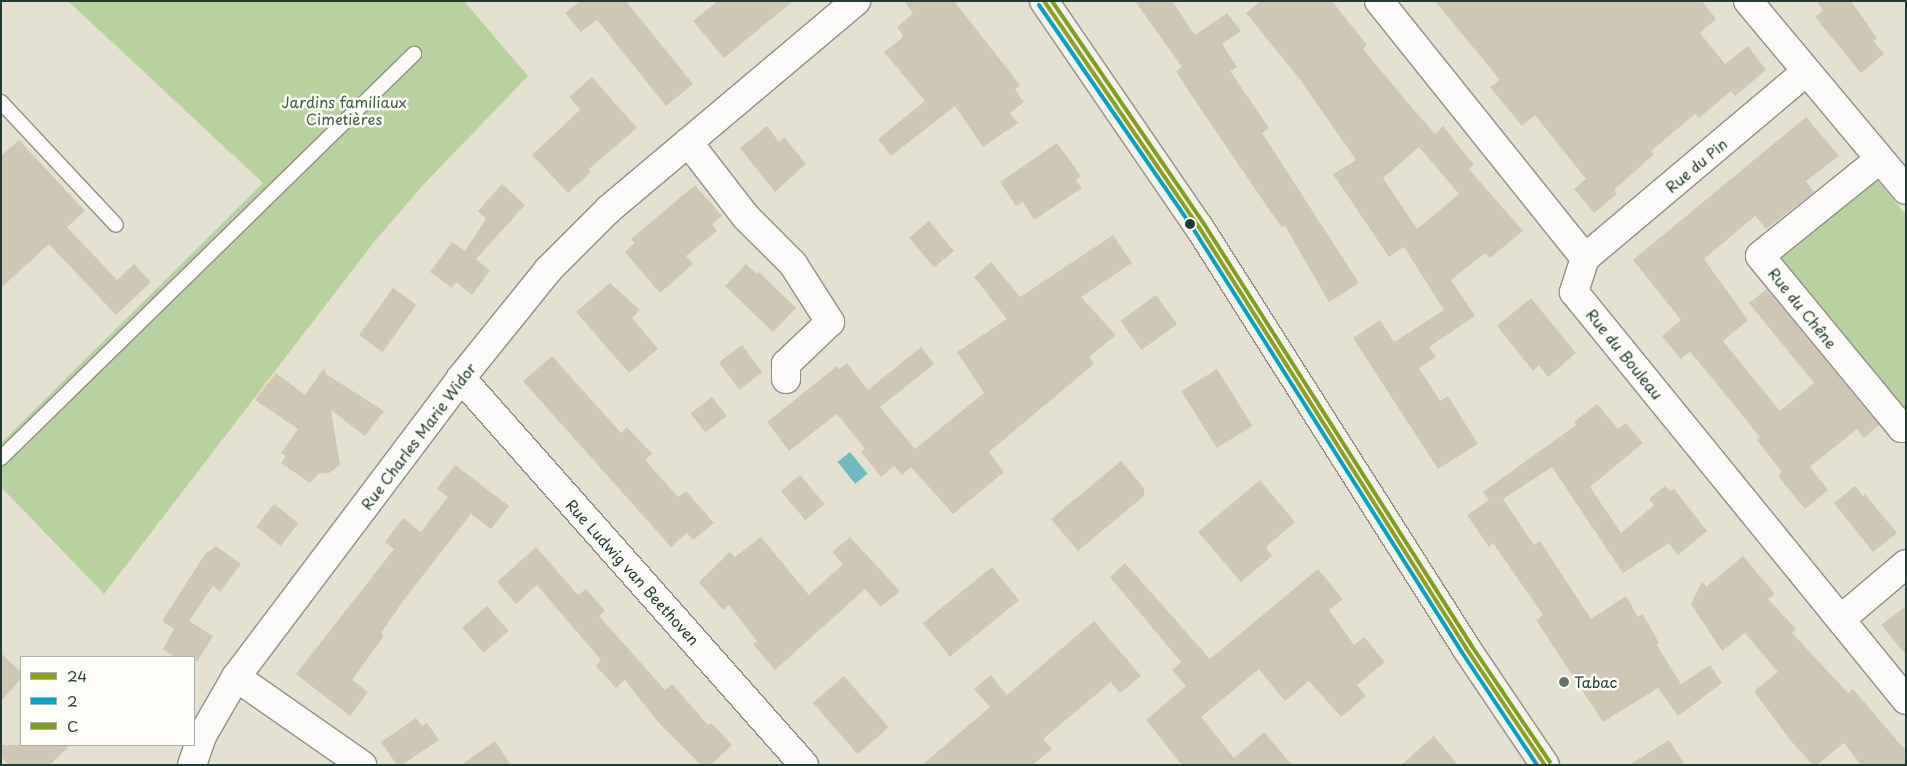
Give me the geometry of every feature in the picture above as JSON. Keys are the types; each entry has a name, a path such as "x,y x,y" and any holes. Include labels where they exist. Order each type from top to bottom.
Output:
{"main road":[{"path":"1044,1 1199,227 1466,648 1545,765"}],"street":[{"name":"Rue Charles Marie Widor","path":"192,765 202,736 236,676 461,378 548,270 609,209 856,1"},
{"path":"1379,1 1585,258"},
{"path":"1748,1 1906,190"},
{"name":"Rue du Pin","path":"1585,258 1806,72"},
{"path":"688,142 746,216 793,264 830,322 786,364 786,379"},
{"name":"Rue du Chêne","path":"1880,159 1760,256 1902,428 1906,425"},
{"name":"Rue du Bouleau","path":"1585,258 1574,292 1906,700"},
{"name":"Rue Ludwig van Beethoven","path":"461,378 804,765"},
{"path":"1841,619 1906,564"},
{"path":"236,676 362,765"}],"lane":[{"path":"1,458 414,54"},
{"path":"1,102 116,225"}],"green space":[{"name":"Jardins familiaux Cimetières","path":"68,1 464,1 528,76 423,185 374,242 104,594 1,487 1,443 263,183"},
{"path":"1875,178 1906,215 1906,408 1900,412 1776,259"}],"water":[{"path":"850,452 868,474 855,484 838,462"}],"building":[{"path":"580,1 626,1 693,84 666,106 597,20 581,32 565,13"},
{"path":"718,1 793,1 724,58 693,21"},
{"path":"904,1 954,1 1020,85 1015,89 1024,102 1010,113 1018,123 983,147 955,106 891,156 878,139 925,101 884,52 901,39 903,35 897,27 913,13"},
{"path":"1135,1 1172,1 1195,35 1227,13 1241,31 1222,44 1237,67 1230,71 1269,128 1262,133 1359,283 1329,302 1285,226 1282,227 1270,211 1192,96 1176,71 1182,67"},
{"path":"1261,1 1332,1 1367,45 1363,49 1435,134 1443,126 1474,165 1469,169 1523,231 1490,258 1485,253 1451,280 1475,316 1429,347 1436,357 1419,368 1440,401 1448,396 1478,444 1438,469 1353,338 1380,320 1394,342 1444,310 1404,247 1389,257 1333,174 1356,160 1299,78 1246,13","holes":["1419,147 1459,194 1417,229 1383,178"]},
{"path":"1435,1 1702,1 1716,19 1700,33 1725,64 1748,46 1766,70 1735,96 1731,91 1699,118 1695,114 1651,151 1654,154 1614,190 1617,194 1594,213 1574,189 1586,179 1535,115 1522,126 1490,87 1500,80"},
{"path":"1816,1 1851,1 1877,38 1873,41 1884,54 1861,73 1815,17 1823,10"},
{"path":"592,77 637,128 589,169 591,172 568,193 532,155 580,110 569,97"},
{"path":"1806,117 1839,156 1806,181 1814,192 1766,229 1755,216 1704,259 1748,320 1723,341 1780,411 1814,383 1749,303 1767,289 1879,425 1864,438 1857,429 1810,467 1828,490 1805,509 1778,476 1782,472 1757,440 1760,437 1703,367 1690,352 1681,359 1662,336 1681,320 1633,260"},
{"path":"767,126 779,142 784,137 806,164 775,192 740,148"},
{"path":"19,140 85,211 67,227 117,280 134,264 151,282 116,315 49,244 1,288 1,156"},
{"path":"1057,143 1081,176 1076,180 1082,188 1034,220 1023,202 1016,206 1000,182"},
{"path":"502,184 525,205 476,259 490,271 472,295 456,282 452,288 430,272 452,242 465,251 486,219 478,211"},
{"path":"695,185 722,216 712,224 717,231 686,256 693,264 660,293 625,252 635,243 631,239"},
{"path":"929,221 954,251 934,268 909,238"},
{"path":"1113,235 1132,263 1081,297 1116,335 1089,357 1094,364 989,452 1004,472 953,514 911,467 902,475 894,466 881,477 861,452 865,449 837,414 789,451 767,422 837,366 839,369 847,363 868,390 921,347 934,364 880,407 915,449 984,393 957,352 1007,319 974,277 991,262 1020,297"},
{"path":"746,264 757,274 759,272 796,308 773,332 725,286"},
{"path":"610,283 640,310 632,318 658,349 629,373 576,312"},
{"path":"393,288 416,305 382,352 359,335"},
{"path":"1156,295 1177,324 1142,350 1120,321"},
{"path":"1531,298 1576,353 1548,377 1539,365 1533,371 1497,326"},
{"path":"742,345 762,372 739,390 719,362"},
{"path":"552,356 621,433 627,427 652,454 645,460 678,497 686,491 714,523 693,540 687,533 671,547 523,381"},
{"path":"324,368 326,374 384,411 365,436 331,410 340,465 329,473 318,474 310,483 281,463 286,456 281,453 298,429 255,400 276,373 305,395"},
{"path":"1217,369 1253,426 1217,448 1181,391"},
{"path":"712,397 727,416 705,433 691,414"},
{"path":"1597,404 1618,429 1626,423 1643,443 1590,487 1621,533 1654,505 1649,499 1665,486 1670,491 1674,489 1707,531 1678,555 1669,543 1623,573 1552,467 1503,499 1534,545 1540,541 1591,619 1626,596 1638,617 1643,614 1659,643 1656,644 1681,684 1710,665 1722,683 1678,716 1658,688 1603,722 1536,620 1543,615 1493,543 1489,547 1467,515 1489,500 1483,492 1576,425 1574,422"},
{"path":"1121,461 1144,488 1144,496 1078,551 1051,519"},
{"path":"455,465 509,506 491,529 471,514 406,597 381,633 384,636 352,680 368,692 350,716 296,674 394,549 385,542 403,518 421,532 448,497 437,489"},
{"path":"800,475 824,504 805,520 781,491"},
{"path":"1260,480 1295,522 1266,547 1272,556 1241,582 1198,532"},
{"path":"1855,486 1863,496 1865,494 1897,533 1873,552 1834,503"},
{"path":"274,504 298,523 281,546 256,527"},
{"path":"761,537 809,595 843,564 832,552 850,537 900,591 881,607 865,589 775,670 753,644 757,641 729,605 723,610 699,582 730,552 735,557"},
{"path":"216,546 241,564 220,592 213,586 189,621 213,636 197,662 195,656 174,656 163,649 174,629 162,621 205,554"},
{"path":"536,547 578,595 586,589 605,611 599,616 665,690 672,684 708,725 711,723 732,745 711,765 701,765 658,722 625,680 616,688 596,666 601,660 537,585 516,604 497,582"},
{"path":"1743,556 1775,594 1768,599 1796,629 1792,633 1848,693 1853,689 1906,751 1906,765 1861,765 1844,743 1817,765 1813,765 1791,741 1754,691 1778,672 1745,633 1722,651 1691,604 1702,581 1706,587"},
{"path":"1125,563 1210,659 1318,569 1343,599 1329,610 1354,645 1364,637 1385,662 1357,685 1366,696 1341,717 1309,681 1285,701 1259,669 1201,717 1234,758 1264,732 1292,765 1182,765 1146,720 1186,686 1172,670 1181,662 1110,577"},
{"path":"992,567 1019,600 950,656 923,623"},
{"path":"487,606 509,631 484,653 462,628"},
{"path":"1906,606 1906,655 1881,625"},
{"path":"1094,621 1141,676 1120,693 1111,682 1043,739 1052,749 1032,765 922,765 990,707 974,689 991,675 1007,695"},
{"path":"1,653 20,671 20,680 1,701"},
{"path":"844,676 889,727 858,754 813,703"},
{"path":"416,718 422,726 427,723 439,740 402,765 397,765 381,742"},
{"path":"1434,736 1458,765 1401,765"},
{"path":"1669,740 1685,765 1629,765"},
{"path":"495,741 511,765 461,765"},
{"path":"1,745 69,746 50,765 9,765 1,757"}],"transit line":[{"name":"24","path":"1044,1 1199,227 1466,648 1545,765"},
{"name":"C","path":"1052,1 1204,224 1471,645 1550,762"},
{"name":"2","path":"1039,5 1194,230 1461,651 1537,765"}],"place":[{"name":"Tabac","path":"1564,682"}]}
